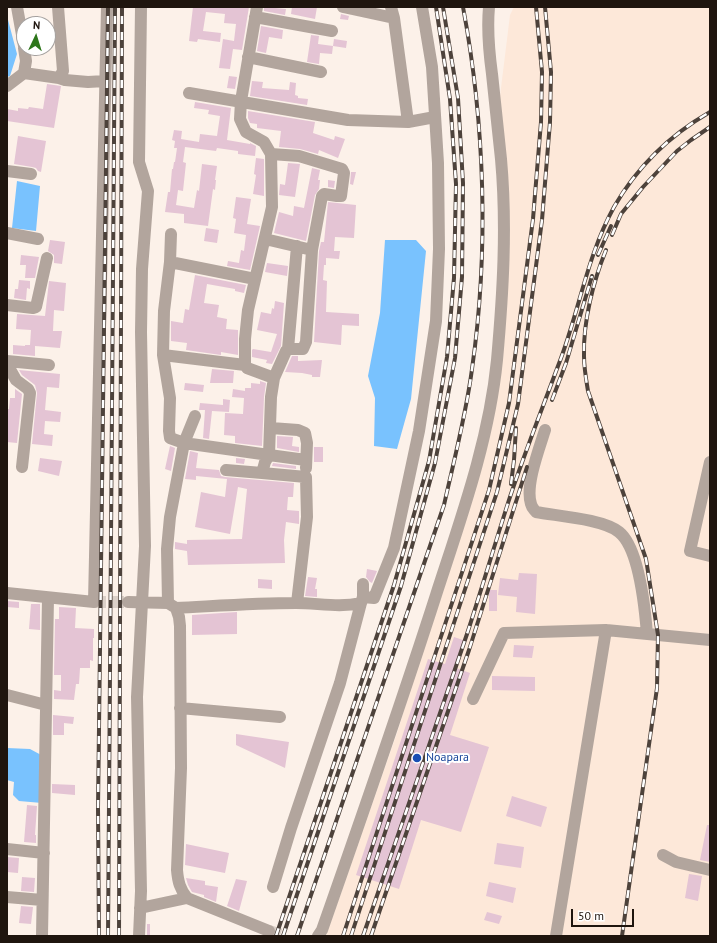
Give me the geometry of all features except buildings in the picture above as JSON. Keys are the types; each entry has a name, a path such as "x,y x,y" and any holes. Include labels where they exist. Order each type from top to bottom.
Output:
{"street":[{"path":"58,7 63,71 59,78"},
{"path":"7,593 94,602 107,7"},
{"path":"139,936 140,862 137,697 145,546 141,324 142,269 148,191 139,162 141,7"},
{"path":"343,7 392,13 408,122"},
{"path":"128,602 141,601 172,605 297,603 350,606 362,600 374,598 394,548 421,424 436,321 439,249 438,163 432,67 422,7"},
{"path":"318,936 322,930 374,783 421,642 466,501 487,426 497,364 503,293 504,220 501,161 488,34 489,7"},
{"path":"245,365 248,310 272,207 271,154 264,142 246,132 240,119 241,101 256,12 332,31"},
{"path":"7,86 24,73 25,56"},
{"path":"248,57 321,72"},
{"path":"24,73 65,80 88,82 106,81"},
{"path":"189,93 348,120 408,122 435,117"},
{"path":"271,154 299,156 342,169 344,173 341,196 324,194 322,196 312,250 306,342 303,349 288,349"},
{"path":"7,171 31,174"},
{"path":"7,233 38,239"},
{"path":"171,234 170,262 164,311 163,355 170,398 168,431 170,438 184,443 306,460"},
{"path":"265,239 312,250"},
{"path":"262,473 269,455 274,378 288,349 297,246"},
{"path":"7,305 33,308 36,307 47,258"},
{"path":"170,262 255,279"},
{"path":"163,355 245,365 247,368 274,378"},
{"path":"7,363 49,365"},
{"path":"7,363 16,380 28,389 30,393 22,467"},
{"path":"195,416 184,443 168,533 172,605 179,617 180,626 181,768 177,870 178,882 182,892 187,898 269,931"},
{"path":"271,428 298,430 305,433 307,443 307,518 297,603"},
{"path":"545,430 531,478 530,503 532,508 536,512 591,521 607,526 619,532 627,540 640,582 644,604 646,634"},
{"path":"710,462 690,551 710,556"},
{"path":"226,470 306,477"},
{"path":"273,887 291,828 340,682 362,600 364,584"},
{"path":"42,936 48,598"},
{"path":"556,936 606,630"},
{"path":"473,699 504,633 606,630 710,640"},
{"path":"7,695 46,705"},
{"path":"180,708 280,717"},
{"path":"7,849 44,853"},
{"path":"663,855 676,862 710,870"},
{"path":"7,897 42,900"},
{"path":"140,908 187,898"}],"shaded area":[{"path":"514,7 710,7 710,936 326,936 397,733 442,588 499,361 500,96 510,15"}],"water":[{"path":"7,16 16,56 10,76 7,77"},
{"path":"17,181 40,186 36,231 12,228"},
{"path":"385,240 416,240 426,251 411,399 397,449 374,446 375,398 368,376 380,313"},
{"path":"7,748 30,749 43,756 42,803 19,801 13,795 14,782 7,780"}],"tunnel":[{"path":"94,602 128,602"},
{"path":"269,931 285,936"}],"railway":[{"path":"99,936 98,808 108,7"},
{"path":"108,936 115,7"},
{"path":"119,936 122,7"},
{"path":"276,936 394,585 429,461 447,357 454,278 456,184 450,99 436,7"},
{"path":"283,936 401,586 435,463 455,358 462,277 463,183 458,98 443,7"},
{"path":"297,936 444,505 460,437 472,369 477,324 481,279 482,233 480,142 476,96 463,7"},
{"path":"343,936 489,490 509,403 533,219 541,122 542,72 536,7"},
{"path":"351,936 497,492 518,404 542,220 550,122 551,72 545,7"},
{"path":"363,936 467,634 514,486 572,326 596,246 604,226 623,192 644,165 681,131 710,112"},
{"path":"612,235 621,214 643,187 677,151 710,127"},
{"path":"598,255 611,226"},
{"path":"606,250 597,275 587,316 584,343 585,374 588,391 646,559 658,635 657,688 622,936"},
{"path":"552,400 566,363 592,276"},
{"path":"511,484 516,428"},
{"path":"371,936 469,650 527,467"}],"place":[{"name":"Noapara","path":"417,758"}]}
